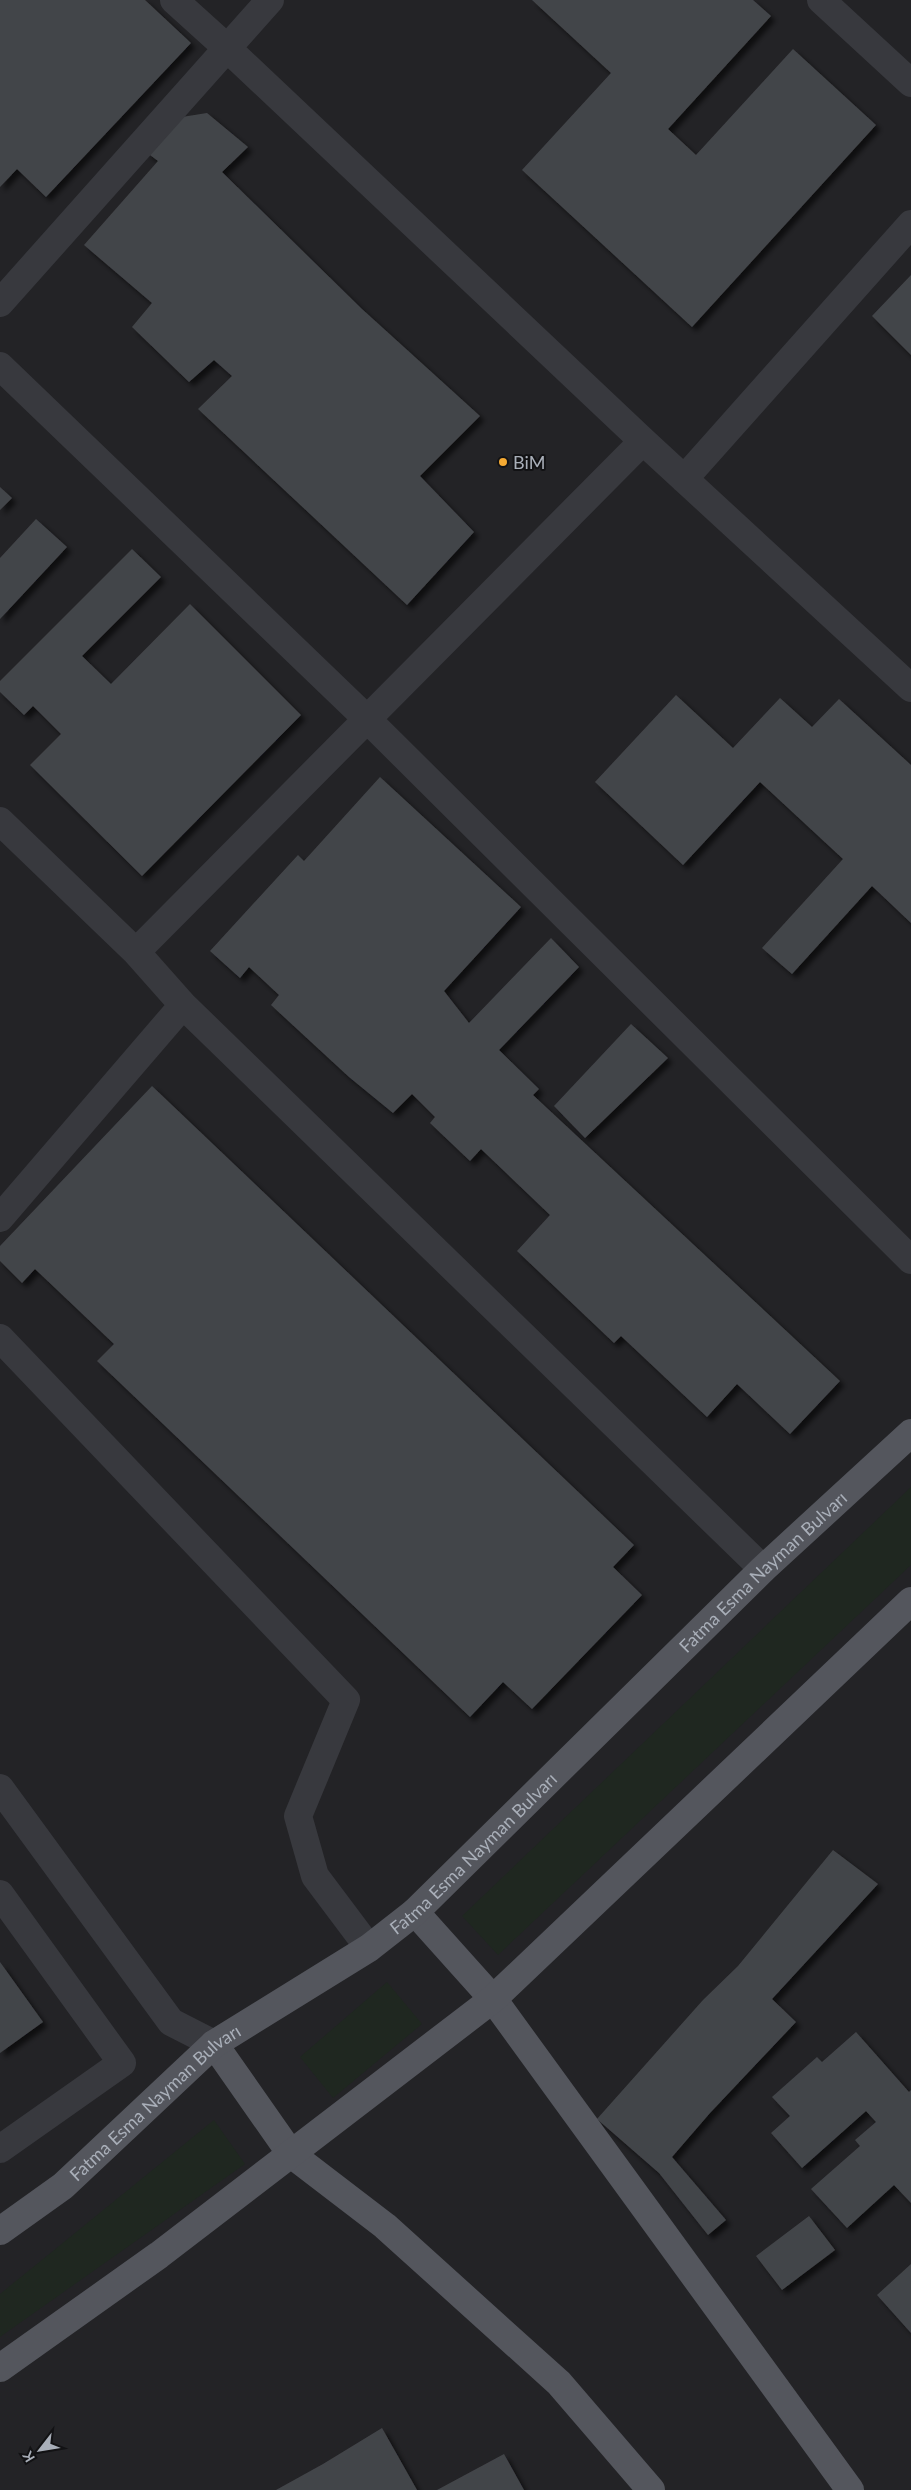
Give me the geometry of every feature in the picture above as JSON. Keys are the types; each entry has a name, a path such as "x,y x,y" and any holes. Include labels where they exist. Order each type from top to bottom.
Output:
{"main road":[{"name":"Fatma Esma Nayman Bulvarı","path":"0,2231 63,2186 214,2044 369,1948 414,1912 763,1569 911,1433"},
{"path":"0,2368 159,2255 493,1999 911,1601"},
{"path":"414,1912 493,1999 850,2490"},
{"path":"214,2044 291,2154 384,2226 559,2383 651,2490"}],"street":[{"path":"174,0 228,48 643,441 911,688"},
{"path":"0,303 270,0"},
{"path":"821,0 911,83"},
{"path":"684,479 911,224"},
{"path":"0,366 367,719 911,1260"},
{"path":"136,952 643,441"},
{"path":"0,821 136,952 183,1006 763,1569"},
{"path":"0,1218 183,1006"},
{"path":"0,1338 346,1700 298,1816 314,1876 369,1948"},
{"path":"0,1788 171,2022 214,2044"},
{"path":"0,1894 122,2063 0,2149"}],"shaded area":[{"path":"0,0 911,0 911,2490 0,2490"},
{"path":"911,1487 911,1565 498,1955 462,1916"},
{"path":"387,1982 422,2024 333,2098 300,2057"},
{"path":"214,2120 245,2164 0,2337 0,2294"}],"building":[{"path":"0,0 145,0 191,43 46,197 17,169 0,187"},
{"path":"532,0 753,0 771,16 668,129 696,155 793,49 876,125 692,327 522,170 611,73"},
{"path":"207,113 248,147 222,172 362,309 480,416 420,476 474,532 407,605 198,409 232,376 214,360 189,382 132,327 152,303 84,245 158,161 146,152 182,117"},
{"path":"911,275 911,355 872,316"},
{"path":"0,487 12,498 0,510"},
{"path":"36,519 67,547 0,619 0,558"},
{"path":"132,549 161,577 82,656 111,684 190,604 301,715 142,876 30,765 61,734 33,706 24,715 0,692 0,681"},
{"path":"676,695 733,748 780,698 812,727 839,699 911,765 911,923 872,886 792,974 762,948 843,859 760,782 683,865 595,782"},
{"path":"380,777 521,907 444,991 469,1023 551,938 579,967 499,1050 539,1089 533,1095 840,1381 790,1434 737,1384 707,1417 621,1336 614,1343 517,1251 550,1215 481,1149 470,1161 430,1123 435,1117 412,1094 393,1113 349,1077 271,1005 279,995 249,967 240,978 210,951 298,855 304,861"},
{"path":"631,1024 668,1058 585,1138 554,1106"},
{"path":"152,1086 634,1545 613,1567 642,1595 532,1709 503,1682 470,1717 97,1361 114,1344 35,1269 22,1283 0,1261 0,1246"},
{"path":"833,1850 878,1884 772,1999 796,2022 710,2113 672,2157 726,2220 708,2235 659,2173 597,2119 703,2000 738,1966"},
{"path":"0,1962 43,2022 0,2053"},
{"path":"856,2032 909,2092 911,2090 911,2203 894,2185 847,2228 811,2189 860,2146 855,2140 876,2122 866,2111 802,2168 771,2133 790,2116 772,2097 817,2057 822,2062"},
{"path":"809,2216 835,2250 782,2290 756,2256"},
{"path":"911,2264 911,2333 877,2295"},
{"path":"382,2428 417,2490 276,2490 323,2464"},
{"path":"504,2454 524,2490 437,2490"}],"place":[{"name":"BiM","path":"503,462"}]}
